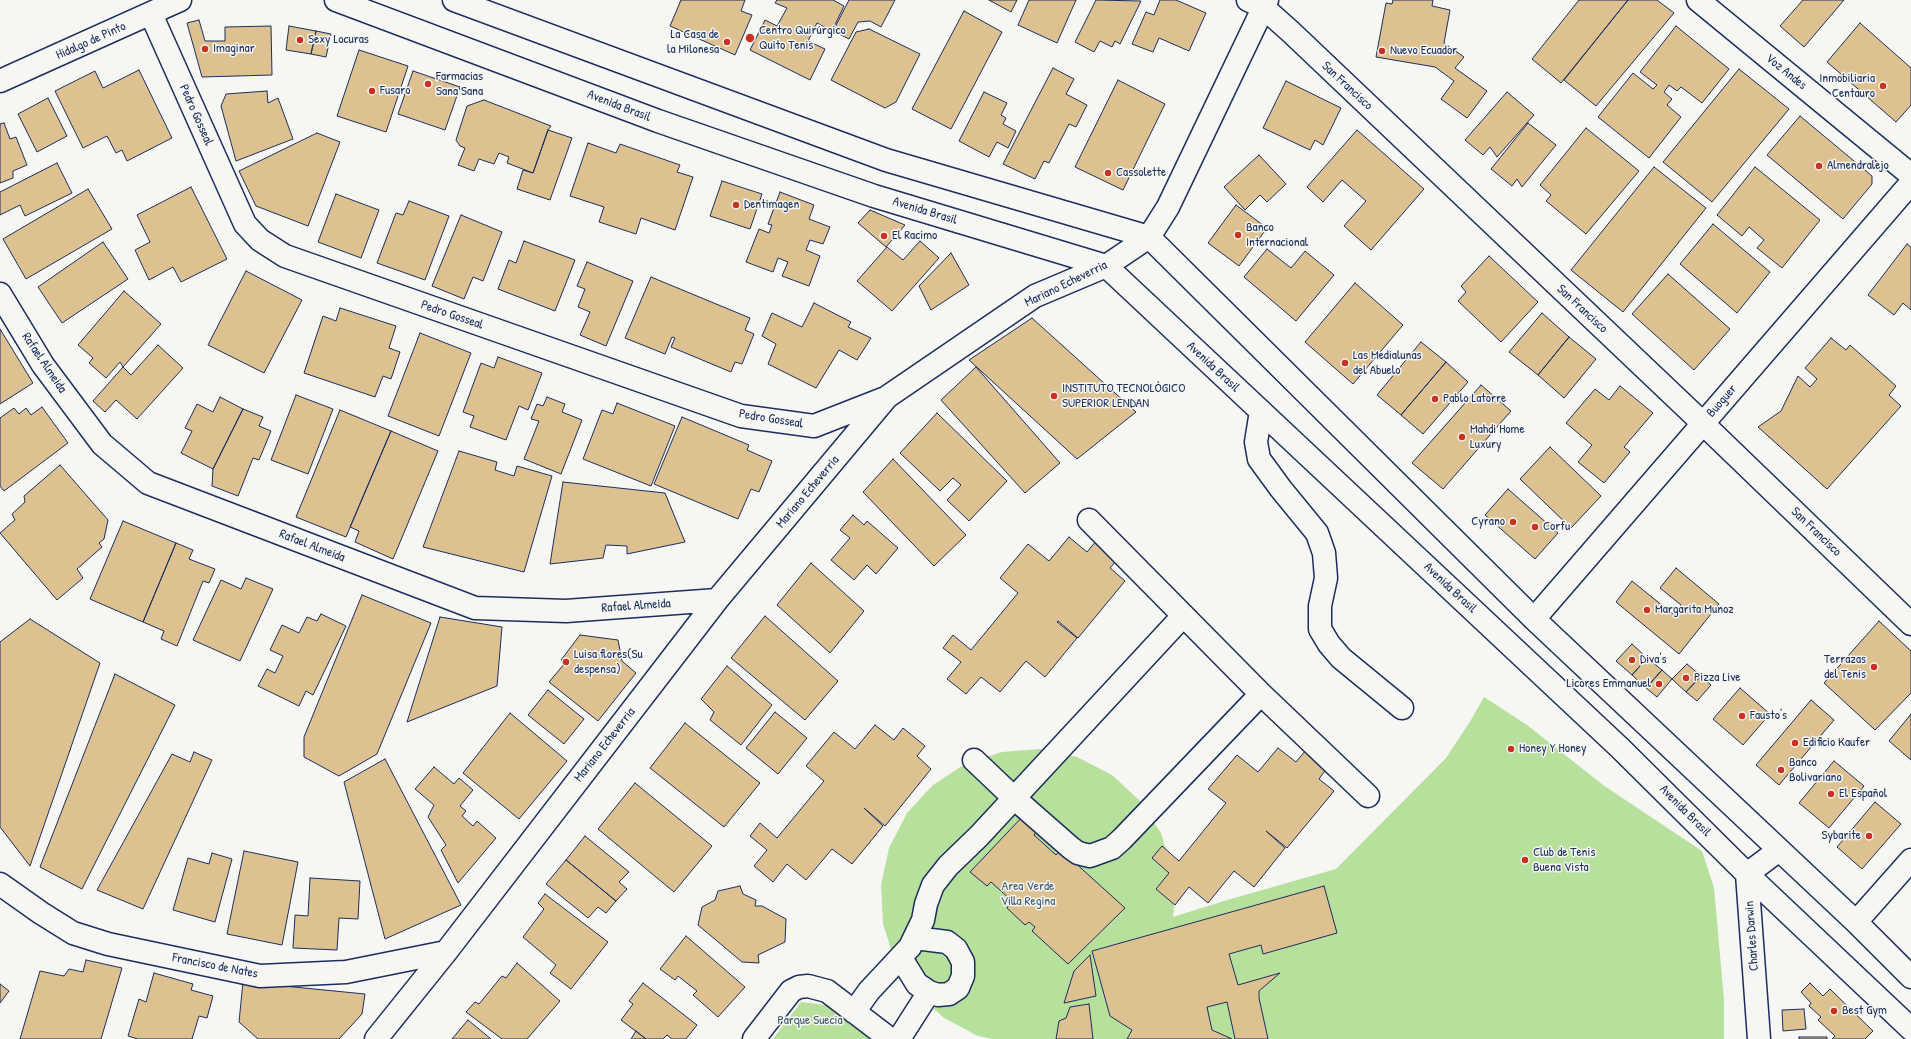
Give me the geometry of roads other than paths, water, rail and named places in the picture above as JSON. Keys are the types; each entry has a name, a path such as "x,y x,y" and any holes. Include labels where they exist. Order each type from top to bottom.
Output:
{"street":[{"name":"Avenida Brasil","path":"336,0 658,120 874,196 1106,266 1620,748 1747,874 1911,1029"},
{"path":"454,0 886,160 1149,237 1534,619 1856,922 1911,977"},
{"name":"Voz Andes","path":"1698,0 1911,175"},
{"name":"Hidalgo de Pinto","path":"0,80 151,14 177,1"},
{"name":"Mariano Echeverria","path":"376,1039 446,952 717,600 887,397 1035,296 1106,266 1149,237 1168,207 1260,2"},
{"name":"San Francisco","path":"1260,2 1911,624"},
{"name":"Pedro Gosseal","path":"151,14 246,224 260,240 285,256 741,416 814,426 887,397"},
{"name":"Buoguer","path":"1534,619 1911,183"},
{"name":"Rafael Almeida","path":"0,294 43,365 102,444 148,484 475,608 566,611 717,600"},
{"path":"1261,411 1256,442 1259,459 1280,489 1317,533 1324,553 1326,578 1320,606 1320,629 1329,644 1341,658 1402,708"},
{"path":"1089,520 1261,694 1368,796"},
{"path":"854,1012 869,992 901,958 915,938 923,920 926,904 933,885 948,866 979,836 1183,616"},
{"path":"974,760 1014,798 1078,853 1090,856 1099,854 1112,848 1261,694"},
{"path":"1747,874 1778,850"},
{"path":"1856,922 1911,860"},
{"name":"Charles Darwin","path":"1747,874 1759,1039"},
{"name":"Francisco de Nates","path":"0,884 41,913 73,933 108,944 260,976 346,972 446,952"},
{"path":"901,958 917,984 929,992 938,996 949,994 958,988 963,976 963,962 956,949 947,942 915,938"},
{"path":"754,1039 791,991 799,987 808,986 827,991 890,1039"},
{"path":"899,1039 929,992"}],"place":[{"name":"Centro Quirúrgico Quito Tenis","path":"750,38"},
{"name":"Sexy Locuras","path":"300,40"},
{"name":"La Casa de la Milonesa","path":"727,42"},
{"name":"Imaginar","path":"205,49"},
{"name":"Nuevo Ecuador","path":"1382,51"},
{"name":"Farmacias Sana Sana","path":"428,84"},
{"name":"Inmobiliaria Centauro","path":"1883,86"},
{"name":"Fusaro","path":"372,91"},
{"name":"Almendralejo","path":"1819,166"},
{"name":"Cassolette","path":"1108,173"},
{"name":"Dentimagen","path":"736,205"},
{"name":"Banco Internacional","path":"1238,235"},
{"name":"El Racimo","path":"884,236"},
{"name":"Las Medialunas del Abuelo","path":"1345,363"},
{"name":"INSTITUTO TECNOLÓGICO SUPERIOR LENDAN","path":"1054,396"},
{"name":"Pablo Latorre","path":"1435,399"},
{"name":"Mahdi Home Luxury","path":"1462,437"},
{"name":"Cyrano","path":"1513,522"},
{"name":"Corfu","path":"1535,527"},
{"name":"Margarita Munoz","path":"1647,610"},
{"name":"Diva's","path":"1632,660"},
{"name":"Luisa flores(Su despensa)","path":"566,662"},
{"name":"Terrazas del Tenis","path":"1874,667"},
{"name":"Pizza Live","path":"1686,678"},
{"name":"Licores Emmanuel","path":"1659,684"},
{"name":"Fausto's","path":"1742,716"},
{"name":"Edificio Kaufer","path":"1795,743"},
{"name":"Honey Y Honey","path":"1511,749"},
{"name":"Banco Bolivariano","path":"1781,770"},
{"name":"El Español","path":"1831,794"},
{"name":"Sybarite","path":"1869,836"},
{"name":"Club de Tenis Buena Vista","path":"1525,860"},
{"name":"Best Gym","path":"1834,1011"}],"park label":[{"name":"Area Verde Villa Regina","path":"1028,894"},
{"name":"Parque Suecia","path":"810,1021"}]}
